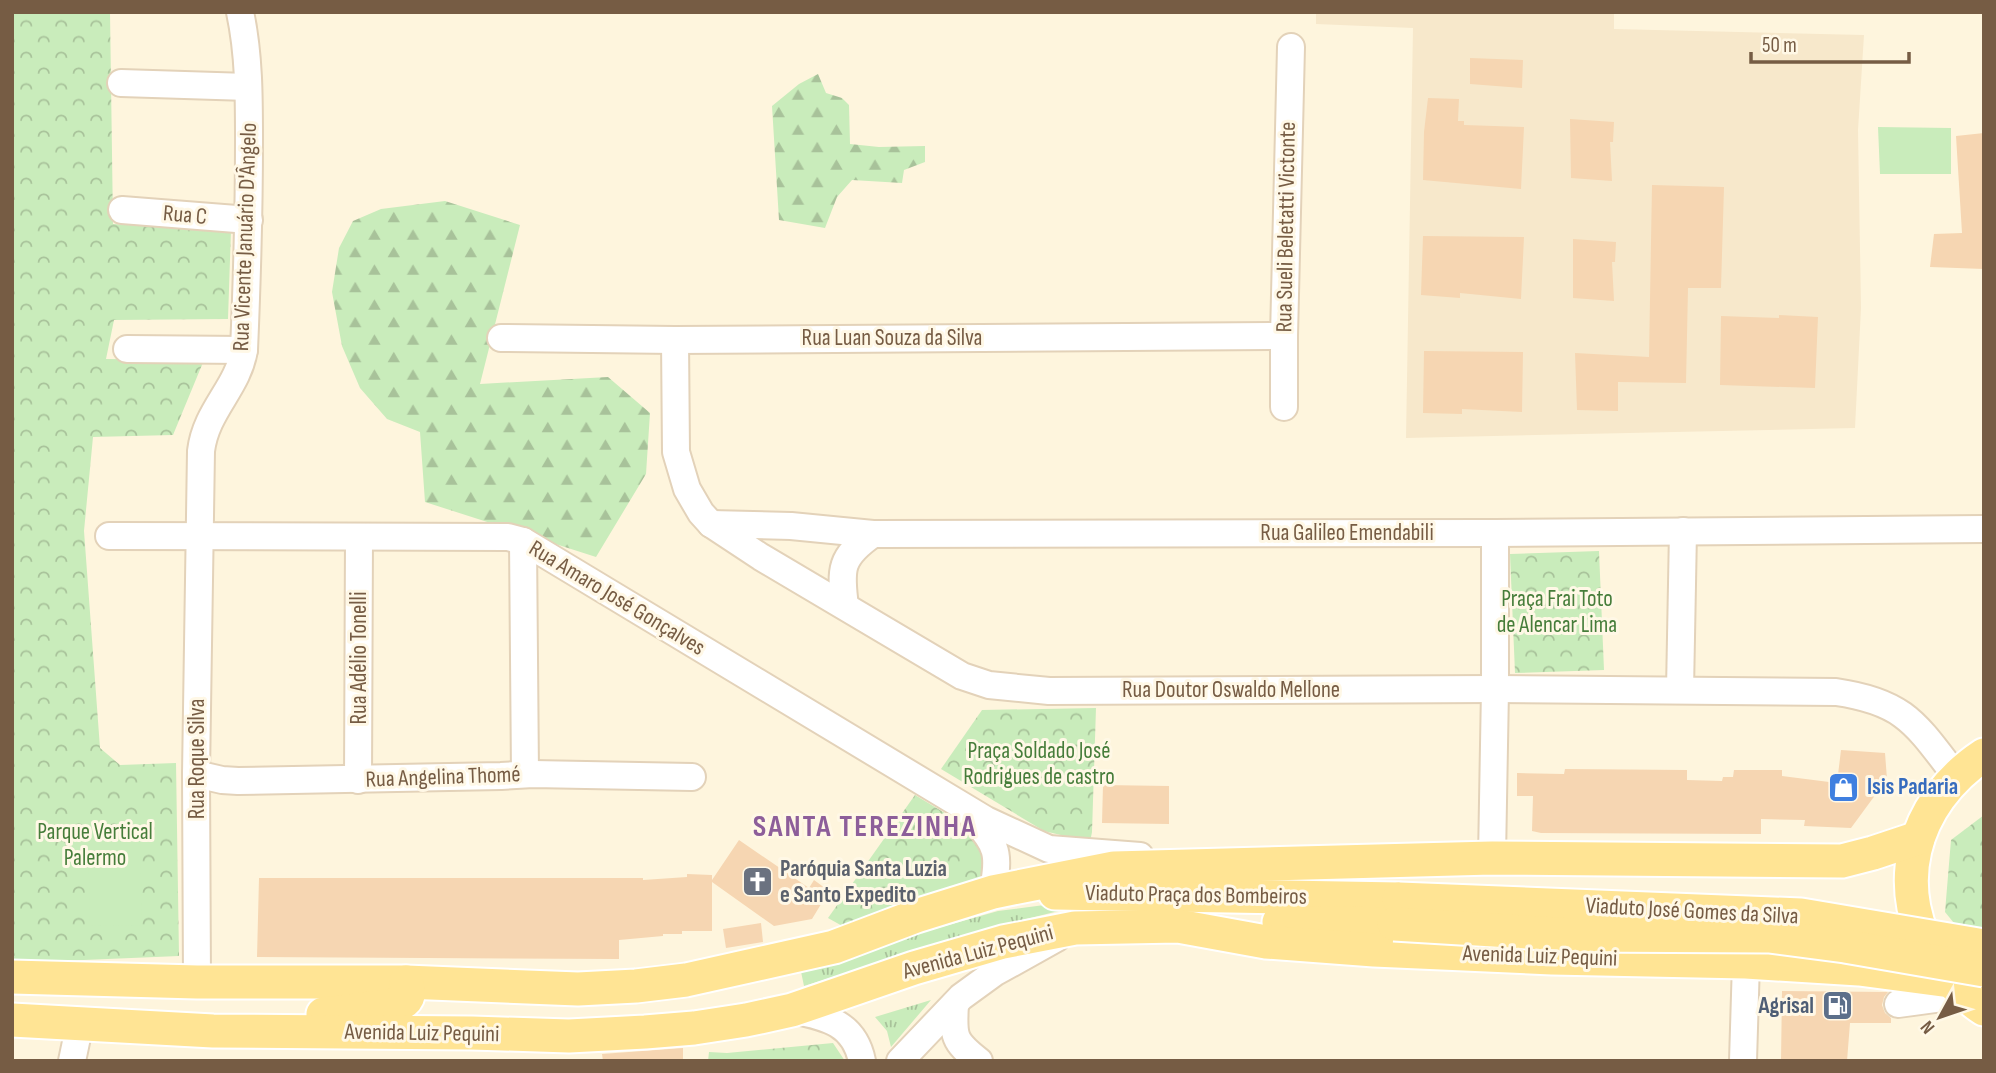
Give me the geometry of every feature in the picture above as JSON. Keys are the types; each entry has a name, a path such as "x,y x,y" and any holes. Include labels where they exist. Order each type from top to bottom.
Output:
{"main road":[{"path":"1974,996 1926,947 1912,893 1912,865 1918,838 1933,804 1956,776 1984,755"},
{"name":"Avenida Luiz Pequini","path":"12,978 198,982 406,982 578,989 636,986 686,980 834,947 916,916 993,892 1114,868 1492,858 1842,861 1918,838"},
{"name":"Viaduto Praça dos Bombeiros","path":"993,892 1396,911"},
{"name":"Viaduto Praça dos Bombeiros","path":"1178,926 1282,922 1396,911"},
{"name":"Viaduto José Gomes da Silva","path":"1396,911 1574,935 1769,936 1845,946 1974,996"},
{"name":"Viaduto José Gomes da Silva","path":"1396,911 1801,915 1984,946"},
{"name":"Avenida Luiz Pequini","path":"12,1020 213,1031 569,1036 694,1028 792,1010 914,968 1003,942 1075,928 1178,926 1266,942 1374,950 1552,958 1746,962 1859,969 1974,996"},
{"path":"213,1031 234,1025 400,1004 407,1000 409,995 406,982"}],"street":[{"name":"Rua Vicente Januário D'Ângelo","path":"198,536 203,436 211,415 241,365 244,350 249,220 248,87 240,12"},
{"name":"Rua Sueli Beletatti Victonte","path":"1284,407 1291,47"},
{"path":"121,83 248,87"},
{"name":"Rua C","path":"122,210 249,220"},
{"name":"Rua Luan Souza da Silva","path":"501,338 675,340 1284,335"},
{"name":"Rua Doutor Oswaldo Mellone","path":"675,340 676,452 687,489 701,513 711,524 761,557 962,676 989,685 1049,691 1825,691 1862,695 1898,710 1914,723 1956,776"},
{"path":"127,349 244,350"},
{"name":"Rua Galileo Emendabili","path":"711,524 791,526 873,534 1984,529"},
{"path":"1680,690 1684,531"},
{"path":"1492,858 1495,533"},
{"path":"845,606 842,580 844,566 856,546 873,534"},
{"name":"Rua Amaro José Gonçalves","path":"108,536 508,537 523,541 986,820 1049,849 1253,864"},
{"name":"Rua Roque Silva","path":"198,536 198,982"},
{"name":"Rua Adélio Tonelli","path":"358,780 359,537"},
{"path":"523,541 525,774"},
{"name":"Rua Angelina Thomé","path":"196,774 238,781 525,774 692,777"},
{"name":"Rua Amaro José Gonçalves","path":"959,803 994,844 998,864 993,892"},
{"path":"900,1061 961,997 994,973 1075,928"},
{"path":"1743,1061 1746,962"},
{"path":"1898,1004 1974,996"},
{"path":"954,1004 953,1031 964,1049 979,1061"},
{"path":"792,1010 827,1017 840,1024 853,1038 860,1050 862,1061"},
{"path":"72,1061 80,1023"}],"shaded area":[{"path":"1316,12 1614,12 1614,29 1864,35 1858,130 1861,308 1855,428 1406,438 1413,28 1316,24"}],"green space":[{"name":"Parque Vertical Palermo","path":"12,12 110,12 113,224 231,230 228,319 114,320 106,359 204,360 173,435 93,437 84,531 100,748 120,765 176,763 179,956 12,963"},
{"path":"818,74 826,93 842,98 849,105 850,144 879,147 925,146 925,162 904,170 902,183 852,180 837,197 825,228 779,220 772,106 799,84"},
{"path":"1878,127 1951,128 1951,174 1880,174"},
{"path":"445,201 520,225 480,384 608,377 650,413 646,474 596,557 425,502 420,432 387,419 360,388 342,346 332,292 339,248 353,221 381,209"},
{"name":"Praça Frai Toto de Alencar Lima","path":"1599,551 1604,670 1515,673 1510,554"},
{"name":"Praça Soldado José Rodrigues de castro","path":"1096,708 1090,842 1044,831 941,769 982,710"},
{"path":"915,795 958,821 984,846 981,878 844,927 828,918"},
{"path":"1984,815 1984,960 1945,912 1951,840"},
{"path":"140,830 142,925 90,926 88,831"},
{"path":"1067,902 1071,908 1014,922 892,963 859,969 804,986 800,967 998,911"},
{"path":"931,1000 891,1047 887,1031 875,1017"},
{"path":"833,1043 845,1061 708,1061 709,1052 727,1053"}],"building":[{"path":"1470,58 1523,60 1522,88 1470,84"},
{"path":"1428,98 1459,99 1458,121 1464,121 1464,125 1524,127 1521,189 1423,180"},
{"path":"1570,119 1614,122 1613,142 1610,142 1612,181 1571,178"},
{"path":"1984,133 1984,269 1930,267 1934,234 1962,233 1956,136"},
{"path":"1652,185 1724,187 1721,288 1688,288 1686,383 1618,382 1618,411 1577,410 1575,353 1649,357"},
{"path":"1423,236 1524,237 1521,299 1460,293 1460,298 1421,295"},
{"path":"1573,239 1616,242 1615,262 1612,262 1614,301 1573,298"},
{"path":"1779,315 1818,317 1815,388 1720,385 1721,316 1779,318"},
{"path":"1424,351 1523,352 1522,412 1462,409 1462,414 1423,413"},
{"path":"1841,750 1885,753 1887,779 1851,828 1804,826 1805,820 1761,819 1761,834 1541,833 1532,831 1533,796 1517,796 1517,773 1564,774 1565,769 1687,770 1687,780 1722,781 1723,777 1733,777 1734,770 1782,770 1782,776 1837,783"},
{"path":"1103,785 1169,786 1169,824 1102,823"},
{"path":"739,840 809,888 814,880 829,891 812,919 774,926 712,882 712,931 682,931 682,934 619,940 619,959 257,957 259,878 643,880 687,877 687,874 712,875 712,880"},
{"path":"761,923 763,942 726,948 723,929"},
{"name":"Agrisal","path":"1782,991 1888,992 1882,1005 1891,1018 1891,1023 1850,1023 1847,1061 1781,1061"},
{"path":"683,1048 683,1061 603,1061 602,1054"}],"place":[{"name":"Isis Padaria","path":"1844,787"},
{"name":"Paróquia Santa Luzia e Santo Expedito","path":"757,882"},
{"name":"Agrisal","path":"1837,1006"}],"district":[{"name":"SANTA TEREZINHA","path":"865,827"}]}
